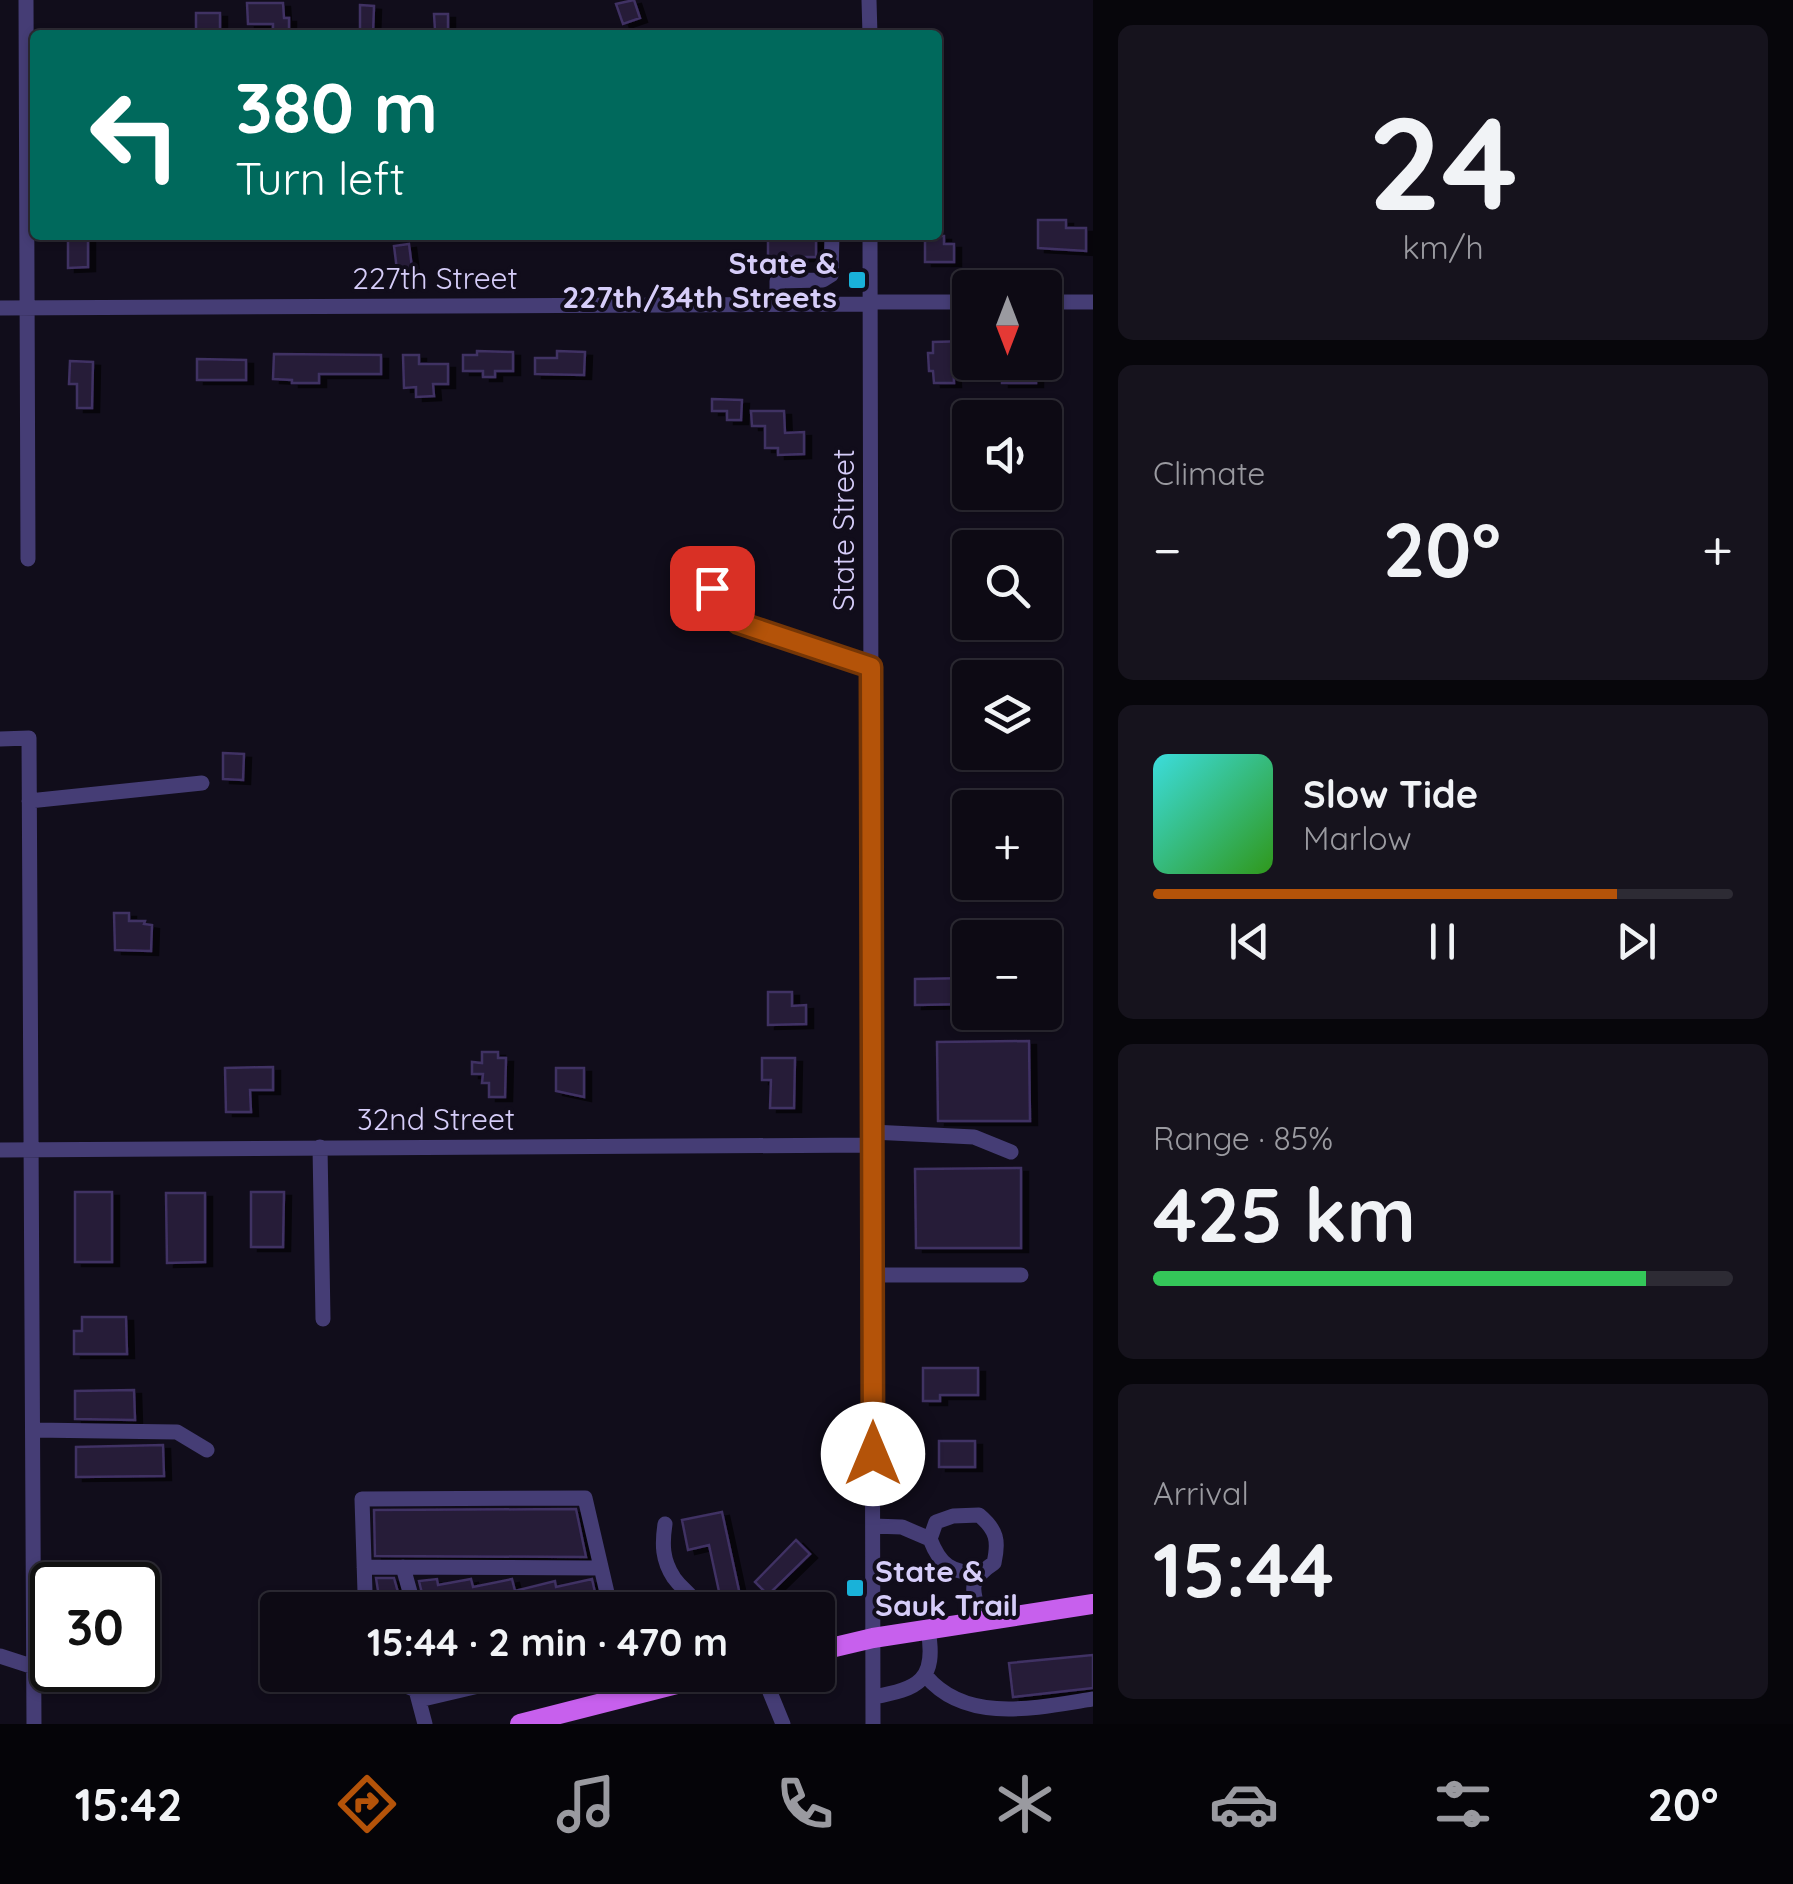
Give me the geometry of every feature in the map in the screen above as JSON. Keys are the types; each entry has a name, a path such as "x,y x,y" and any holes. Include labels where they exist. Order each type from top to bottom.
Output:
{"main road":[{"path":"835,1647 1093,1604"},
{"path":"520,1724 610,1692"}],"street":[{"path":"26,0 30,102 26,308 28,559"},
{"path":"870,0 870,30"},
{"path":"777,304 777,282 823,280 831,274 832,240"},
{"name":"State Street","path":"870,240 873,1724"},
{"name":"227th Street","path":"0,308 952,302"},
{"path":"1062,302 1093,302"},
{"path":"712,588 728,614 739,623 871,667"},
{"path":"0,739 29,738 34,1562"},
{"path":"29,801 202,783"},
{"name":"32nd Street","path":"0,1150 974,1137 1011,1152"},
{"path":"320,1147 324,1320"},
{"path":"872,1274 1021,1275"},
{"path":"33,1430 178,1432 207,1450"},
{"path":"365,1592 362,1499 585,1498 607,1592"},
{"path":"953,1516 979,1516 992,1526 998,1544 994,1563 978,1573 957,1573 938,1560 930,1540 936,1522 953,1516"},
{"path":"665,1524 662,1550 674,1578 690,1592"},
{"path":"873,1526 902,1526 930,1540"},
{"path":"364,1566 601,1568"},
{"path":"403,1567 410,1592"},
{"path":"978,1573 972,1588 982,1621"},
{"path":"873,1697 912,1687 926,1676 931,1658 928,1630"},
{"path":"0,1656 30,1667"},
{"path":"926,1676 936,1690 968,1708 996,1714 1023,1717 1093,1698"},
{"path":"34,1692 34,1724"},
{"path":"417,1692 425,1724"},
{"path":"419,1700 451,1692"},
{"path":"770,1692 783,1724"}],"building":[{"path":"634,0 640,18 623,24 616,4"},
{"path":"247,3 283,3 289,30 273,30 273,24 248,24"},
{"path":"360,5 374,6 373,30 360,30"},
{"path":"196,13 220,13 220,30 196,30"},
{"path":"434,14 448,14 448,30 435,30"},
{"path":"1038,220 1066,220 1066,228 1086,228 1086,251 1038,248"},
{"path":"944,236 944,244 954,244 954,262 925,262 925,240 942,240"},
{"path":"68,240 88,240 88,267 68,268"},
{"path":"768,240 816,240 816,257 768,257"},
{"path":"409,244 412,268 397,270 394,246"},
{"path":"952,341 954,383 934,383 928,353 933,353 933,342"},
{"path":"477,351 513,352 513,371 495,371 495,377 483,377 483,371 463,371 463,355 477,355"},
{"path":"557,351 585,352 584,375 535,374 535,358 557,358"},
{"path":"274,354 381,355 381,374 319,374 319,383 292,383 273,379"},
{"path":"403,355 419,355 419,364 448,364 448,384 433,384 434,396 416,397 416,387 404,388"},
{"path":"197,359 246,360 246,380 197,380"},
{"path":"70,361 93,362 92,408 77,408 77,384 69,384"},
{"path":"1002,380 1036,380 1036,383"},
{"path":"712,399 742,400 741,420 727,420 727,411 712,411"},
{"path":"751,411 784,411 785,433 804,432 804,454 778,455 778,448 765,448 765,426 752,426"},
{"path":"223,753 244,754 243,780 223,779"},
{"path":"114,913 129,913 129,921 152,925 151,951 115,950"},
{"path":"952,978 952,1004 915,1005 915,979"},
{"path":"768,992 792,992 792,1006 806,1005 806,1024 768,1025"},
{"path":"1029,1041 1030,1121 938,1121 937,1042"},
{"path":"482,1052 498,1052 498,1058 506,1058 505,1097 489,1097 489,1083 482,1083 483,1074 472,1074 472,1062 482,1063"},
{"path":"762,1058 795,1058 794,1108 770,1108 771,1080 762,1080"},
{"path":"273,1067 273,1090 250,1090 251,1112 226,1112 225,1068"},
{"path":"556,1068 584,1068 584,1097 556,1091"},
{"path":"1021,1168 1021,1248 916,1248 915,1169"},
{"path":"75,1192 112,1192 112,1262 75,1262"},
{"path":"251,1192 284,1192 283,1247 251,1247"},
{"path":"166,1193 205,1193 205,1262 167,1263"},
{"path":"82,1317 126,1317 127,1354 74,1354 74,1331 82,1331"},
{"path":"923,1368 978,1368 978,1395 940,1395 940,1401 923,1401"},
{"path":"134,1390 135,1420 75,1419 75,1391"},
{"path":"939,1441 975,1441 975,1467 939,1467"},
{"path":"163,1445 164,1476 76,1477 76,1447"},
{"path":"576,1509 586,1557 375,1556 374,1510"},
{"path":"722,1512 739,1592 719,1592 709,1545 688,1550 682,1520"},
{"path":"796,1540 810,1554 771,1592 765,1592 755,1582"},
{"path":"376,1578 394,1578 398,1592 378,1592"},
{"path":"437,1579 438,1585 471,1579 473,1587 512,1579 515,1591 555,1581 556,1587 592,1579 595,1592 422,1592 419,1581"},
{"path":"1093,1655 1093,1688 1013,1697 1009,1663"}],"place":[{"name":"State & 227th/34th Streets","path":"857,280"},
{"name":"State & Sauk Trail","path":"855,1588"}],"route":[{"path":"712,588 728,614 739,623 871,667 873,1454"}]}
